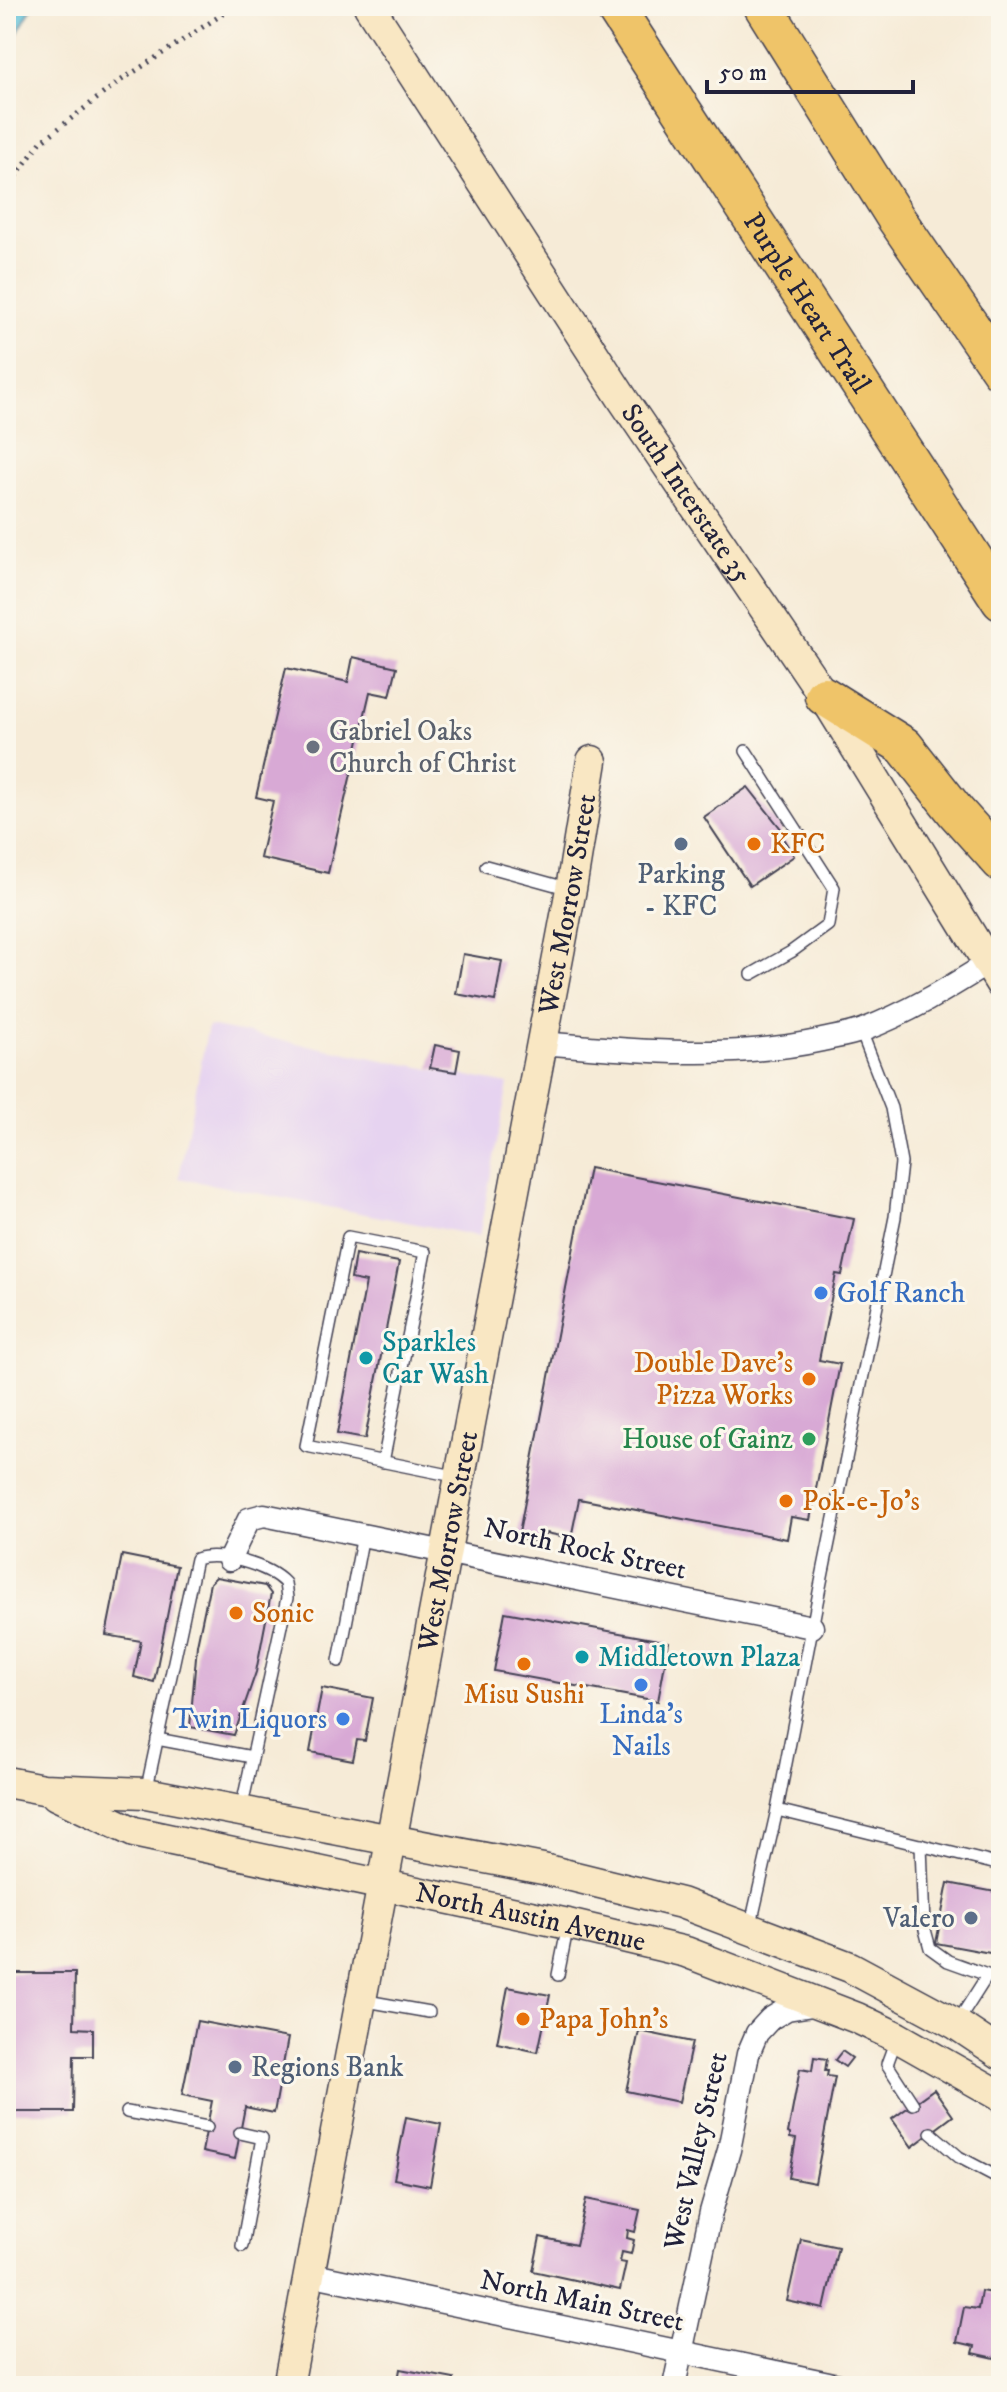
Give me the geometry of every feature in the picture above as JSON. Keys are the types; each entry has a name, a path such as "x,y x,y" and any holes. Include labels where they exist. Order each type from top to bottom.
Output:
{"highway":[{"name":"Purple Heart Trail","path":"614,6 1001,601"},
{"path":"763,6 895,217 1001,371"},
{"path":"824,696 904,746 956,812 1001,862"}],"main road":[{"name":"South Interstate 35","path":"369,6 624,401 824,696 994,974"},
{"name":"West Morrow Street","path":"288,2386 571,889 592,761"},
{"name":"North Austin Avenue","path":"6,1782 43,1789 146,1793 543,1869 681,1903 850,1967 956,2024 1001,2054"},
{"name":"North Austin Avenue","path":"43,1789 134,1832 686,1952 897,2037 1001,2096"}],"street":[{"path":"542,1043 628,1051 736,1053 778,1050 861,1031 994,974"},
{"name":"North Rock Street","path":"229,1560 249,1519 264,1515 812,1627"},
{"name":"West Valley Street","path":"674,2386 748,2054 757,2033 770,2019 787,2009 819,2004"},
{"name":"North Main Street","path":"309,2274 843,2386"}],"lane":[{"path":"746,751 834,888 828,925 791,952 752,974"},
{"path":"486,866 571,889"},
{"path":"750,1928 777,1810 895,1217 901,1163 891,1108 861,1031"},
{"path":"383,1462 425,1252 348,1237 306,1446 383,1462 460,1477"},
{"path":"339,1661 363,1534"},
{"path":"146,1793 196,1559 208,1555 264,1567 285,1583 287,1598 240,1811"},
{"path":"157,1739 252,1757"},
{"path":"777,1810 1001,1865"},
{"path":"921,1845 924,1926 930,1948 948,1961 1001,1980"},
{"path":"558,1975 568,1924"},
{"path":"956,2024 987,1976"},
{"path":"361,2000 429,2012"},
{"path":"897,2037 887,2064 913,2104"},
{"path":"127,2112 207,2127"},
{"path":"240,2133 262,2138 242,2246"},
{"path":"931,2133 959,2157 1001,2179"}],"path":[{"path":"6,189 41,142 117,83 235,6"}],"shaded area":[{"path":"208,1026 508,1084 479,1236 179,1178"}],"water":[{"path":"6,6 33,6 6,53"}],"building":[{"name":"Gabriel Oaks Church of Christ","path":"353,657 397,667 390,696 370,692 328,873 260,858 273,801 256,797 286,668 348,682"},
{"name":"KFC","path":"748,787 782,830 779,832 794,856 750,886 704,817"},
{"path":"463,954 502,961 495,1001 456,994"},
{"path":"435,1045 460,1050 456,1072 430,1068"},
{"path":"589,1168 854,1219 842,1275 836,1274 819,1360 840,1364 810,1520 791,1517 787,1539 579,1499 571,1538 546,1533 544,1543 518,1538"},
{"name":"Sparkles Car Wash","path":"355,1254 399,1262 365,1439 337,1434 366,1282 351,1279"},
{"path":"122,1555 177,1566 154,1682 134,1677 141,1641 106,1635"},
{"path":"216,1577 265,1586 271,1594 256,1672 234,1735 190,1727 197,1645 210,1583"},
{"name":"Middletown Plaza","path":"505,1612 669,1642 658,1701 494,1671"},
{"name":"Twin Liquors","path":"322,1688 373,1698 365,1741 357,1740 353,1760 310,1752"},
{"name":"Valero","path":"948,1883 1001,1893 1001,1955 936,1943"},
{"path":"6,1973 75,1973 74,2028 93,2029 93,2056 74,2056 73,2112 6,2112"},
{"name":"Papa John's","path":"508,1987 550,1995 538,2052 497,2043"},
{"name":"Regions Bank","path":"197,2021 288,2038 274,2113 245,2107 235,2159 202,2152 212,2101 182,2095"},
{"path":"639,2031 692,2042 679,2102 626,2091"},
{"path":"842,2051 852,2058 845,2067 835,2060"},
{"path":"814,2057 827,2059 827,2076 835,2077 815,2183 789,2178 796,2139 790,2138 788,2133 800,2069 812,2071"},
{"path":"934,2089 953,2116 912,2147 892,2119"},
{"path":"406,2117 441,2124 430,2186 394,2179"},
{"path":"586,2199 640,2210 635,2232 628,2230 627,2238 634,2240 631,2254 622,2252 620,2262 626,2263 620,2290 533,2271 540,2237 576,2245"},
{"path":"801,2239 838,2247 824,2309 787,2301"},
{"path":"981,2291 1001,2295 1001,2351 997,2350 995,2358 973,2353 975,2346 957,2342 964,2307 978,2309"},
{"path":"400,2369 454,2379 453,2386 397,2386"}],"place":[{"name":"Gabriel Oaks Church of Christ","path":"313,747"},
{"name":"Parking - KFC","path":"681,844"},
{"name":"KFC","path":"754,844"},
{"name":"Golf Ranch","path":"821,1293"},
{"name":"Sparkles Car Wash","path":"366,1358"},
{"name":"Double Dave's Pizza Works","path":"809,1379"},
{"name":"House of Gainz","path":"809,1439"},
{"name":"Pok-e-Jo's","path":"786,1501"},
{"name":"Sonic","path":"236,1613"},
{"name":"Middletown Plaza","path":"582,1657"},
{"name":"Misu Sushi","path":"524,1664"},
{"name":"Linda's Nails","path":"641,1685"},
{"name":"Twin Liquors","path":"343,1719"},
{"name":"Valero","path":"971,1918"},
{"name":"Papa John's","path":"523,2019"},
{"name":"Regions Bank","path":"235,2067"}]}
